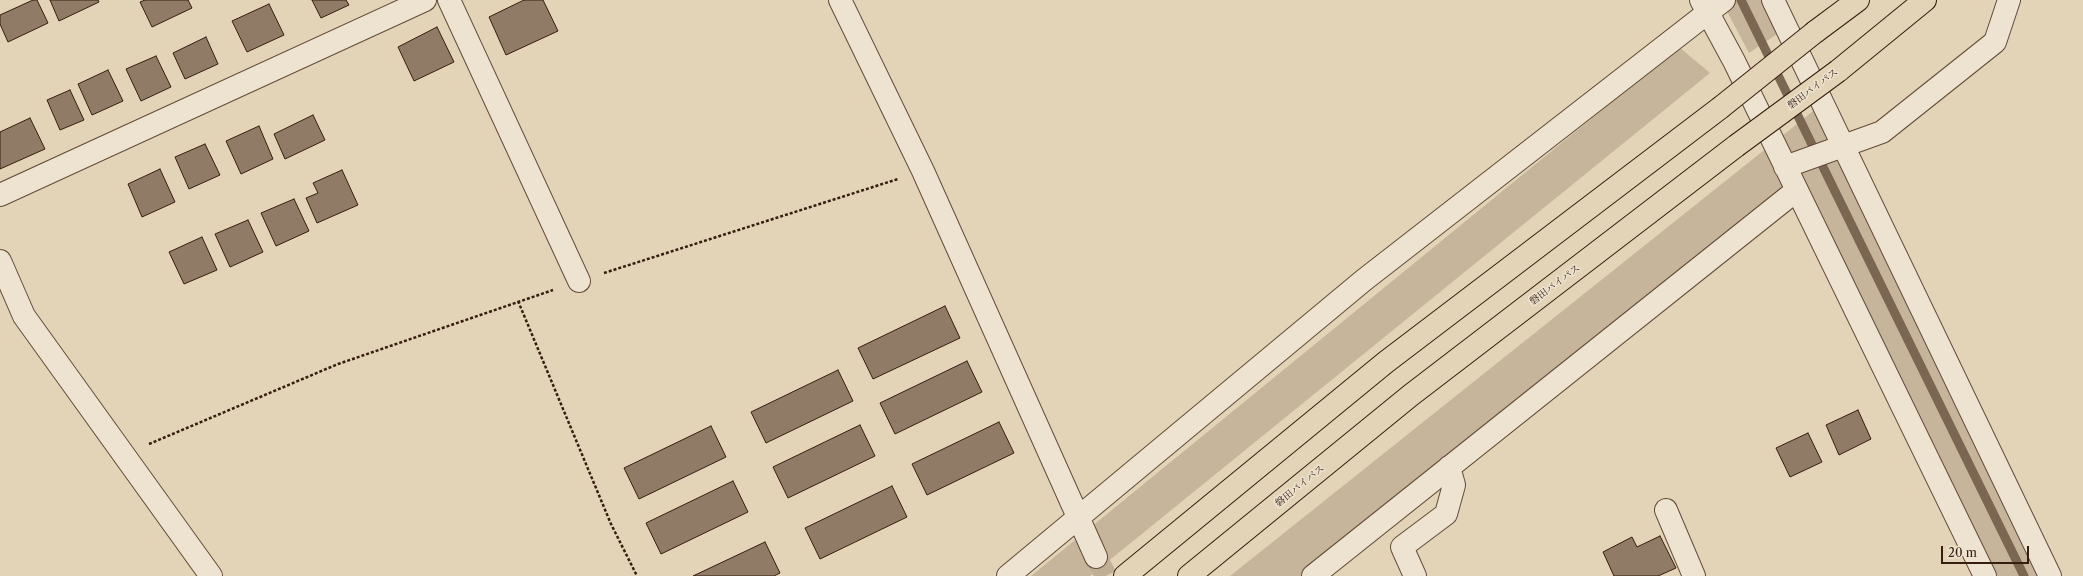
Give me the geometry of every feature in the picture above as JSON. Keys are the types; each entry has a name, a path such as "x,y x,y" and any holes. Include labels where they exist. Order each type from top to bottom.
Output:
{"highway":[{"path":"1125,576 1386,362 1720,108 1815,32 1858,0"},
{"name":"磐田バイパス","path":"1189,576 1411,395 1736,146 1838,70 1925,0"}],"street":[{"path":"0,195 425,0"},
{"path":"449,0 579,281"},
{"path":"840,0 923,171 1096,557"},
{"path":"1773,0 2050,576"},
{"path":"1786,167 1882,132 1995,42 2009,0"},
{"path":"1008,576 1364,280 1711,4 1797,190 1985,576"},
{"path":"1312,576 1797,190"},
{"path":"0,261 24,316 211,576"},
{"path":"1415,576 1402,547 1446,514 1454,486 1450,467"},
{"path":"1666,510 1694,576"}],"path":[{"path":"124,454 338,364 518,301 923,171"},
{"path":"518,301 611,524 637,576"}],"shaded area":[{"path":"1721,0 1767,0 1777,34 1749,53"},
{"path":"1679,47 1710,73 1090,576 1031,576"},
{"path":"1822,104 2043,576 1985,576 1774,145 1785,200 1313,576 1230,576"}],"building":[{"path":"33,0 37,0 48,23 8,42 0,24 0,15"},
{"path":"50,0 98,0 99,2 59,21"},
{"path":"145,0 188,0 192,8 152,27 140,2"},
{"path":"312,0 346,0 349,5 321,18"},
{"path":"524,0 543,0 558,31 506,55 489,17"},
{"path":"269,4 284,35 247,52 232,21"},
{"path":"437,27 454,62 414,81 398,47"},
{"path":"206,37 218,64 185,79 173,53"},
{"path":"156,56 171,87 141,101 126,69"},
{"path":"108,70 123,101 92,115 78,84"},
{"path":"70,90 84,120 60,130 47,100"},
{"path":"313,115 325,140 285,159 274,134"},
{"path":"30,118 45,149 0,169 0,132"},
{"path":"259,126 273,159 241,174 226,141"},
{"path":"205,144 220,175 189,189 175,157"},
{"path":"160,169 175,202 142,217 128,184"},
{"path":"342,170 358,205 317,223 306,198 318,193 313,183"},
{"path":"294,199 309,231 276,246 261,213"},
{"path":"248,220 263,252 230,267 215,234"},
{"path":"202,237 217,270 184,284 169,252"},
{"path":"945,306 960,338 873,379 858,348"},
{"path":"967,361 982,392 895,434 880,403"},
{"path":"838,370 853,401 766,443 751,412"},
{"path":"1858,410 1871,439 1839,455 1826,425"},
{"path":"999,422 1014,453 927,495 912,464"},
{"path":"860,425 875,456 788,498 773,467"},
{"path":"711,426 726,457 639,499 624,468"},
{"path":"1808,433 1822,462 1790,477 1776,448"},
{"path":"733,481 748,512 661,554 646,523"},
{"path":"892,486 907,517 820,559 805,528"},
{"path":"1660,536 1676,568 1658,576 1614,576 1603,552 1632,537 1637,547"},
{"path":"765,542 780,573 774,576 693,576"}],"waterway":[{"path":"1741,0 2024,576"}],"tunnel":[{"path":"1096,557 1106,576"}]}
